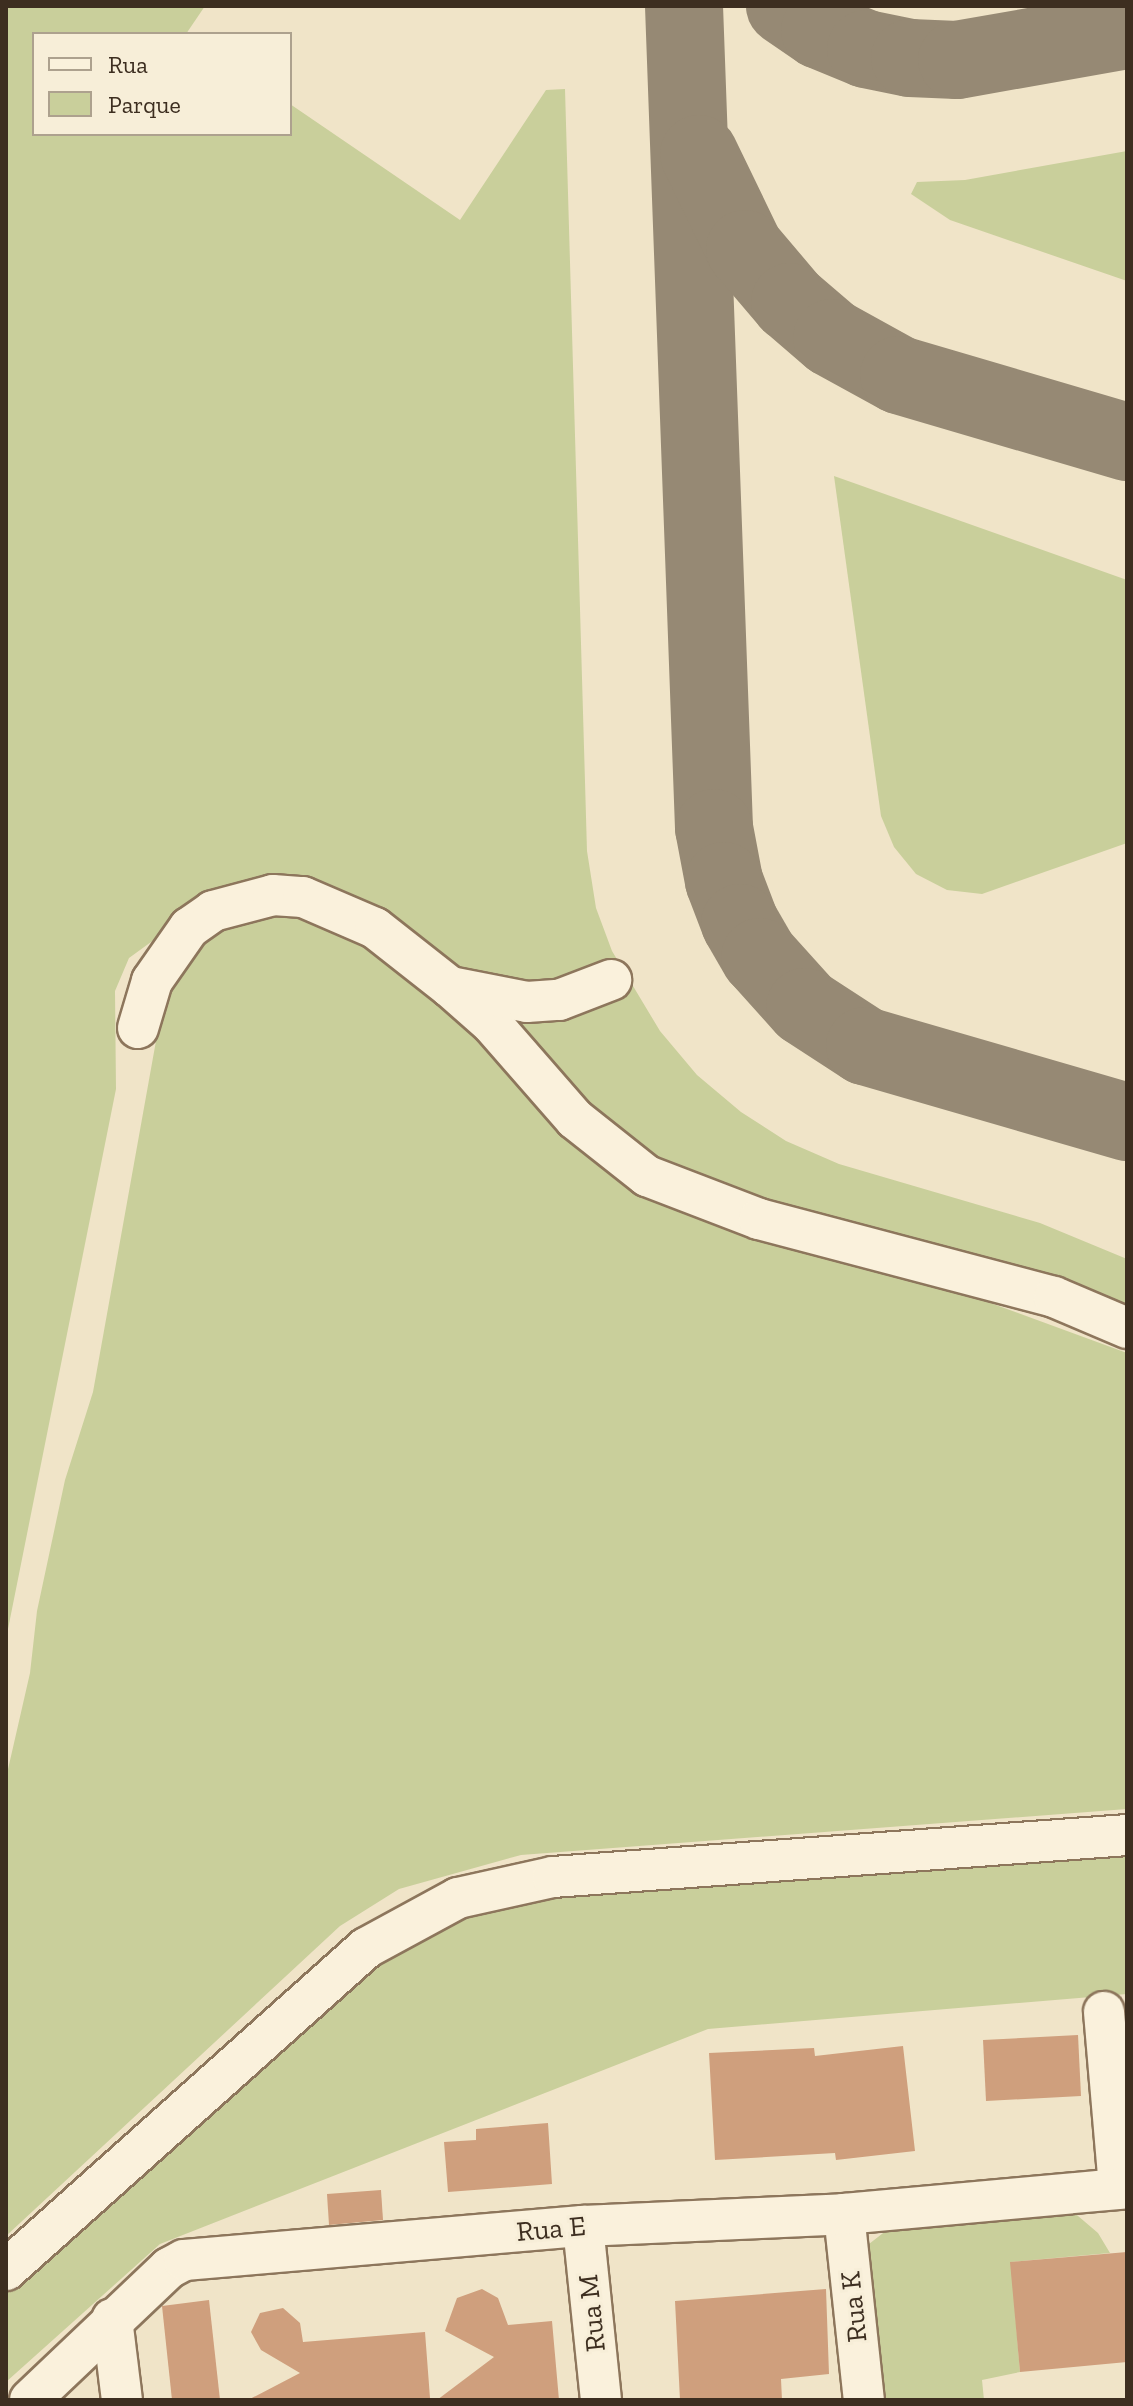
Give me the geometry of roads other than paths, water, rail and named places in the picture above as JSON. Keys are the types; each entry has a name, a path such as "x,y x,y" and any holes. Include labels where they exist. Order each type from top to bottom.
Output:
{"lane":[{"path":"138,1028 152,981 189,928 213,911 273,895 334,907 375,928 450,987 492,1024 575,1119 647,1176 759,1219 1054,1297 1127,1328"},
{"path":"450,987 527,1002 559,1000 611,980"},
{"path":"6,2270 366,1948 458,1898 553,1877 1127,1835"},
{"path":"1104,2012 1123,2188"},
{"name":"Rua E","path":"30,2400 112,2319 169,2268 184,2260 583,2226 844,2214 1123,2188"},
{"name":"Rua K","path":"844,2214 864,2400"},
{"name":"Rua M","path":"583,2226 601,2400"},
{"path":"112,2319 122,2400"}]}
